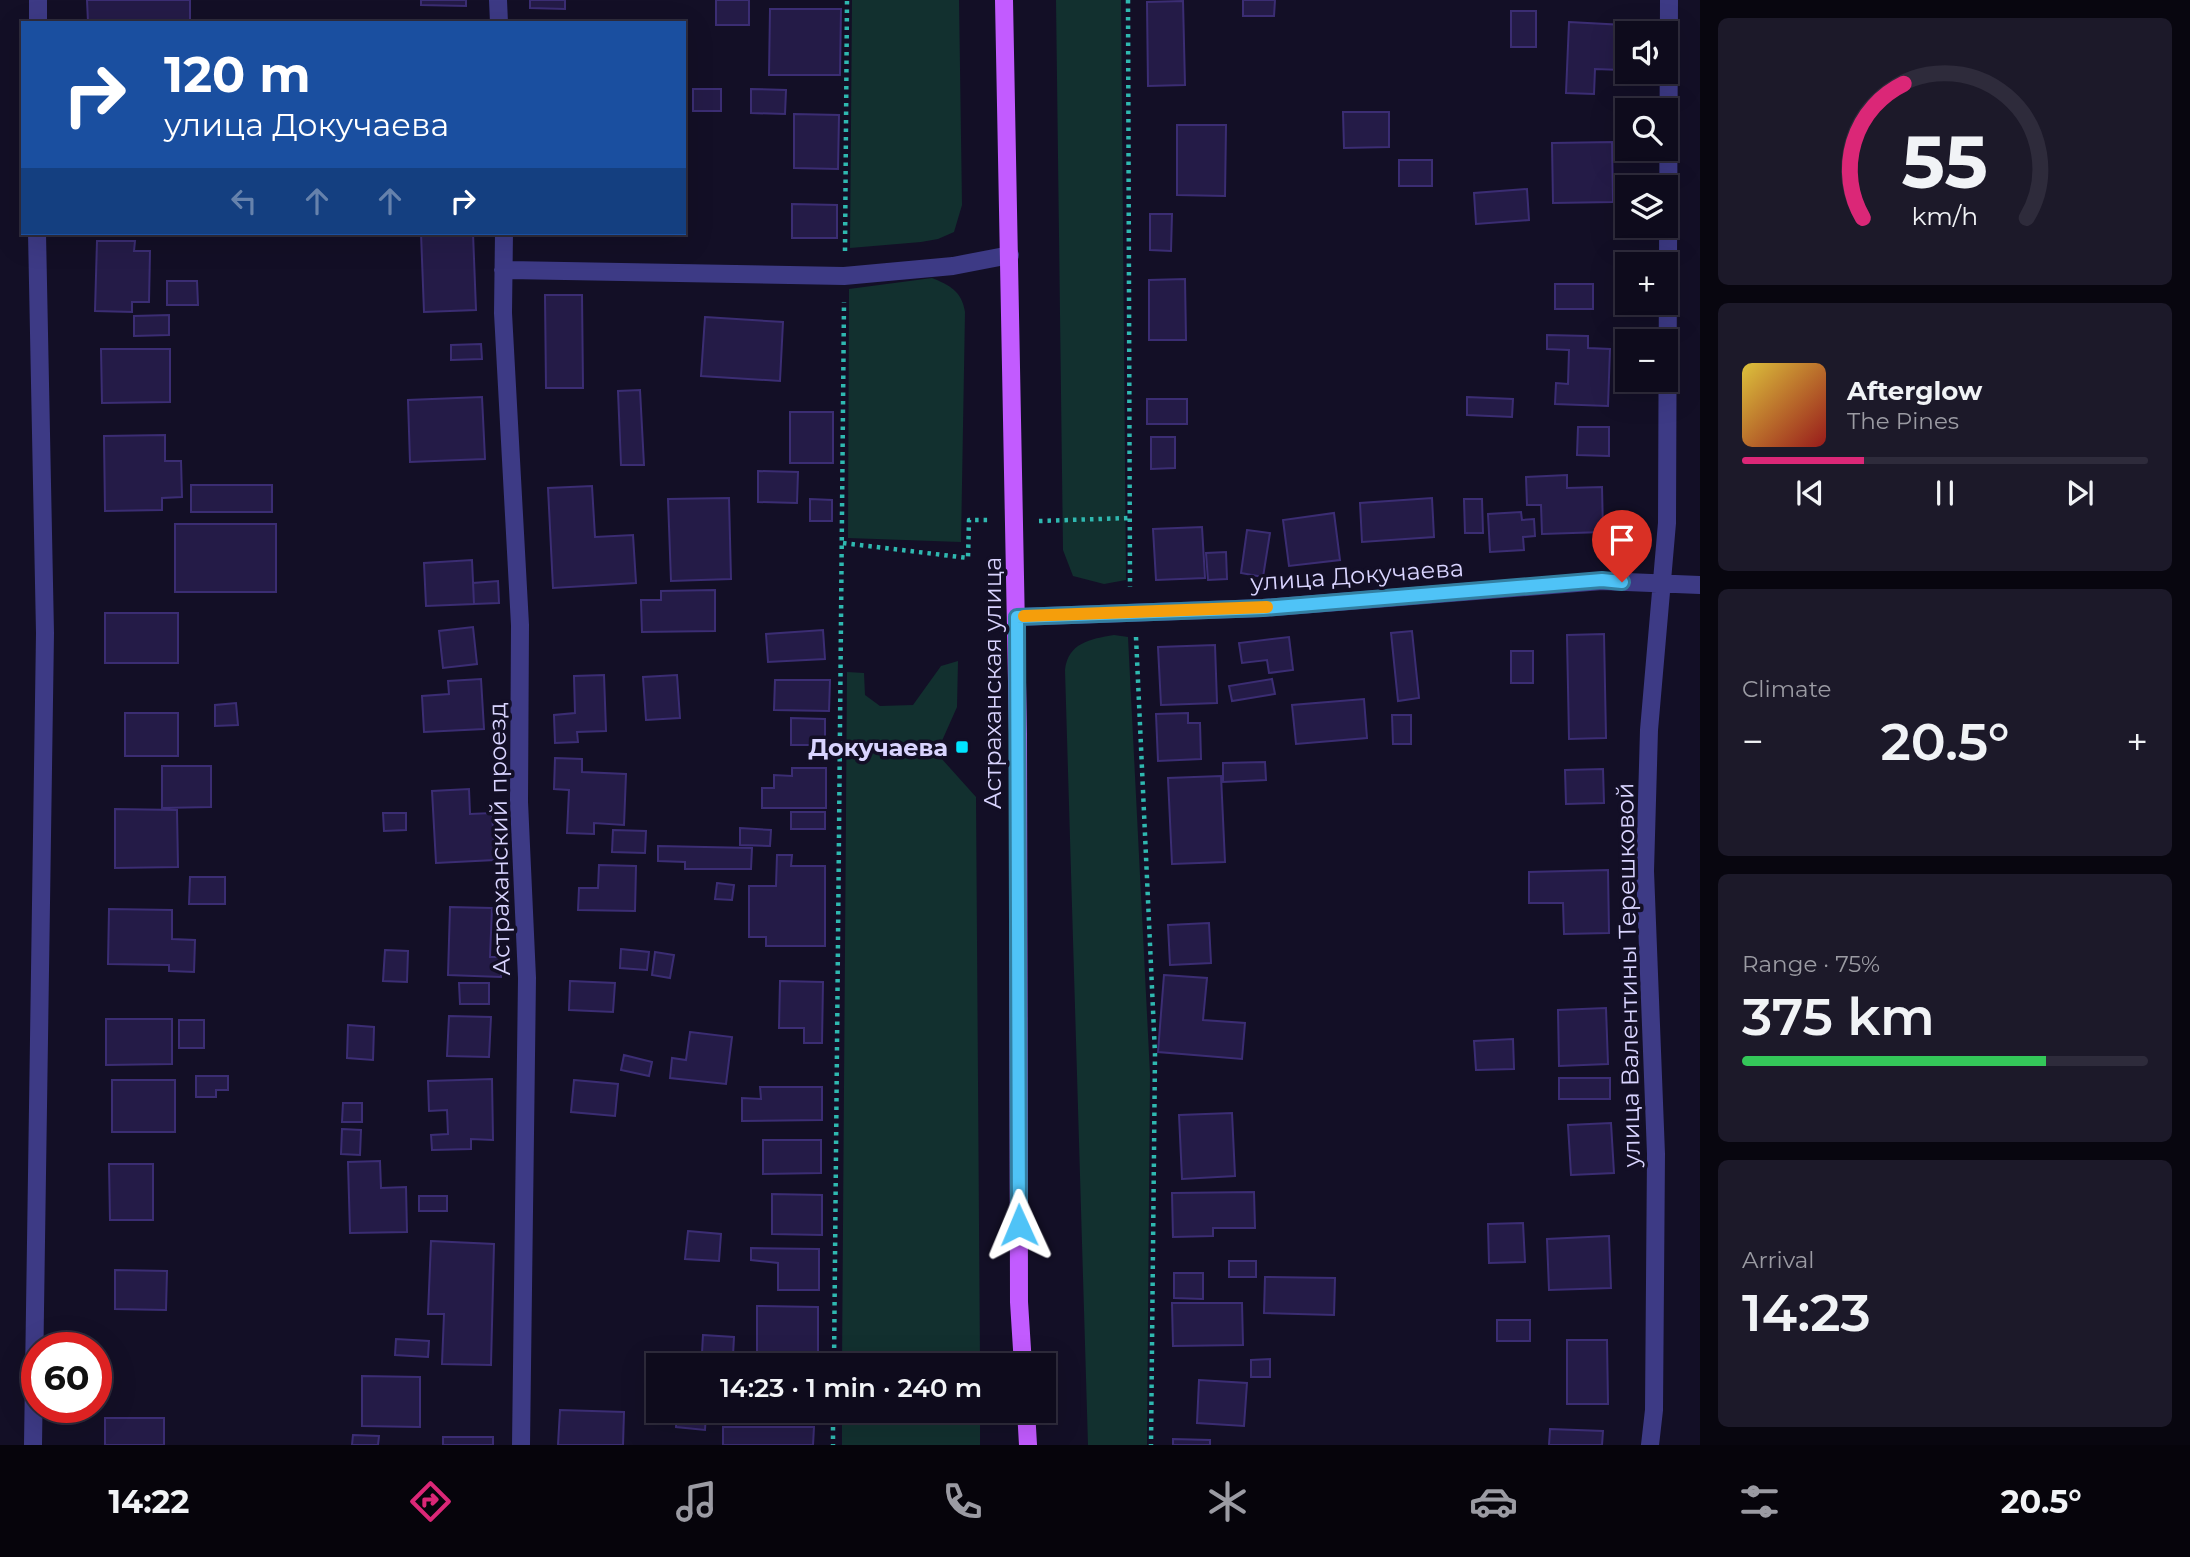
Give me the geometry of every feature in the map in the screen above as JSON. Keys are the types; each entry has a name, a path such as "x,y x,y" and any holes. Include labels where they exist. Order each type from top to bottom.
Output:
{"main road":[{"name":"Астраханская улица","path":"1004,0 1016,521 1019,1289 1022,1353"},
{"path":"1027,1423 1028,1445"}],"street":[{"path":"38,0 38,21"},
{"path":"498,0 499,21"},
{"name":"улица Валентины Терешковой","path":"1650,1445 1654,1410 1657,1154 1645,871 1649,730 1663,585 1670,390 1669,0"},
{"path":"33,1445 45,633 37,235"},
{"name":"Астраханский проезд","path":"504,235 503,270 520,625 519,802 527,978 521,1445"},
{"path":"503,270 844,275 953,266 1010,255"},
{"name":"улица Докучаева","path":"1017,617 1263,608 1602,580 1700,585"}],"path":[{"path":"834,1353 848,0"},
{"path":"1128,0 1131,614 1136,639 1155,1054 1152,1445"},
{"path":"843,543 968,558 968,520 1129,518"},
{"path":"833,1423 833,1445"}],"green space":[{"path":"852,0 959,0 962,205 954,232 938,239 850,248"},
{"path":"1056,0 1121,0 1126,580 1104,584 1073,576 1063,550"},
{"path":"932,278 958,294 965,312 961,542 848,538 849,289"},
{"path":"1114,635 1128,637 1150,1074 1147,1445 1088,1445 1065,670 1075,648 1097,638"},
{"path":"958,661 957,707 941,743 941,758 976,797 980,1353 842,1353 847,672 864,673 865,695 880,706 913,705 941,666"},
{"path":"842,1423 980,1423 980,1445 842,1445"}],"building":[{"path":"87,0 190,0 190,20 88,21"},
{"path":"421,0 466,0 466,6 421,5"},
{"path":"530,0 565,0 565,9 530,8"},
{"path":"716,0 749,0 749,25 716,25"},
{"path":"1243,0 1275,0 1274,16 1243,16"},
{"path":"1183,1 1185,85 1148,86 1147,2"},
{"path":"770,9 841,9 840,75 769,75"},
{"path":"1511,11 1536,11 1536,47 1511,47"},
{"path":"1569,22 1615,25 1615,70 1595,69 1594,94 1566,93"},
{"path":"693,89 721,89 721,111 693,111"},
{"path":"751,89 786,90 785,114 751,113"},
{"path":"1343,112 1389,112 1389,147 1344,148"},
{"path":"794,114 839,115 838,169 794,168"},
{"path":"1177,125 1226,125 1225,196 1177,195"},
{"path":"1612,142 1613,202 1553,203 1552,143"},
{"path":"1399,160 1432,160 1432,186 1399,186"},
{"path":"1527,189 1529,220 1476,224 1474,193"},
{"path":"792,204 837,205 837,238 792,238"},
{"path":"1150,214 1172,214 1171,251 1150,250"},
{"path":"421,235 473,235 476,310 424,312"},
{"path":"97,241 135,241 134,251 150,251 149,302 132,302 132,312 95,311"},
{"path":"1185,279 1186,340 1149,340 1149,280"},
{"path":"167,281 197,281 198,305 167,305"},
{"path":"1555,284 1593,284 1593,309 1555,309"},
{"path":"545,295 582,295 583,388 546,388"},
{"path":"169,315 169,335 134,336 134,316"},
{"path":"705,317 783,322 780,381 701,376"},
{"path":"1547,335 1588,336 1588,348 1610,349 1608,406 1555,404 1556,383 1568,384 1569,350 1547,349"},
{"path":"481,344 482,359 451,360 451,345"},
{"path":"101,349 170,349 170,402 102,403"},
{"path":"640,390 644,465 621,465 618,391"},
{"path":"482,397 485,459 410,462 408,400"},
{"path":"1467,397 1513,399 1512,417 1467,415"},
{"path":"1147,399 1187,399 1187,424 1147,424"},
{"path":"790,412 833,412 833,463 790,463"},
{"path":"1578,427 1609,427 1609,456 1577,455"},
{"path":"165,435 165,461 181,461 182,497 162,498 162,510 105,511 104,436"},
{"path":"1151,437 1175,437 1175,468 1151,469"},
{"path":"758,471 798,472 797,503 758,502"},
{"path":"1567,475 1567,488 1602,487 1603,532 1542,534 1541,505 1527,505 1526,477"},
{"path":"191,485 272,485 272,512 191,512"},
{"path":"592,486 595,537 633,535 636,583 553,588 548,488"},
{"path":"729,498 731,579 671,581 668,499"},
{"path":"1432,498 1434,537 1362,542 1360,503"},
{"path":"810,499 832,500 832,521 810,521"},
{"path":"1464,499 1482,499 1483,533 1465,533"},
{"path":"1521,512 1522,520 1534,519 1535,536 1523,537 1524,550 1490,552 1488,514"},
{"path":"1334,513 1340,560 1289,566 1283,520"},
{"path":"175,524 276,524 276,592 175,592"},
{"path":"1202,527 1205,578 1156,580 1153,529"},
{"path":"1247,530 1270,533 1263,577 1241,573"},
{"path":"1226,552 1227,579 1208,580 1206,553"},
{"path":"472,560 474,604 426,606 424,563"},
{"path":"498,581 499,603 474,604 473,583"},
{"path":"715,590 715,631 642,632 641,600 661,600 661,591"},
{"path":"105,613 178,613 178,663 105,663"},
{"path":"473,627 477,664 443,668 439,631"},
{"path":"823,630 825,659 768,662 766,634"},
{"path":"1412,631 1419,698 1398,701 1391,633"},
{"path":"1604,634 1606,738 1569,739 1567,635"},
{"path":"1289,637 1293,670 1269,673 1267,660 1242,663 1239,643"},
{"path":"1215,645 1217,703 1161,705 1158,647"},
{"path":"1511,651 1533,651 1533,683 1511,683"},
{"path":"604,675 606,731 577,732 578,742 555,743 554,715 575,713 574,676"},
{"path":"677,675 680,718 646,720 643,677"},
{"path":"481,679 484,729 424,732 422,696 449,694 448,681"},
{"path":"1272,679 1275,694 1232,701 1229,686"},
{"path":"775,680 830,680 829,711 774,710"},
{"path":"1364,699 1367,738 1296,744 1292,705"},
{"path":"236,703 238,725 215,726 215,705"},
{"path":"125,713 178,713 178,756 125,756"},
{"path":"1188,713 1188,723 1200,723 1201,759 1158,761 1156,714"},
{"path":"1392,715 1411,715 1411,744 1393,744"},
{"path":"791,718 825,719 825,745 791,745"},
{"path":"555,758 582,759 582,772 626,774 624,825 594,823 594,834 567,833 569,790 554,789"},
{"path":"1265,762 1266,780 1223,782 1223,763"},
{"path":"162,766 211,766 211,807 162,808"},
{"path":"792,768 826,768 826,808 762,808 762,788 774,788 774,775 792,776"},
{"path":"1603,769 1604,803 1566,804 1565,770"},
{"path":"1221,776 1225,862 1172,864 1168,778"},
{"path":"469,789 470,814 492,813 495,860 436,863 432,791"},
{"path":"115,809 177,810 178,867 115,868"},
{"path":"791,812 825,812 825,829 791,829"},
{"path":"383,813 406,813 406,830 384,831"},
{"path":"740,828 771,830 770,846 740,845"},
{"path":"613,830 646,831 645,853 612,852"},
{"path":"658,846 752,848 751,869 685,869 685,862 658,861"},
{"path":"777,855 792,855 791,866 825,866 825,946 766,946 766,937 749,937 749,886 776,886"},
{"path":"599,865 636,866 635,911 578,910 579,888 598,888"},
{"path":"1608,870 1609,933 1564,934 1563,903 1529,903 1529,872"},
{"path":"190,877 225,877 225,904 189,904"},
{"path":"717,883 734,885 732,900 715,899"},
{"path":"450,907 492,908 490,957 502,957 501,977 448,975"},
{"path":"109,909 172,910 172,939 195,940 194,972 169,971 169,965 108,964"},
{"path":"1209,923 1211,963 1170,965 1168,925"},
{"path":"621,949 649,952 647,970 620,968"},
{"path":"385,950 408,951 407,982 383,981"},
{"path":"655,952 674,955 670,978 652,975"},
{"path":"1164,975 1207,978 1203,1020 1245,1023 1242,1059 1158,1052"},
{"path":"570,981 615,983 613,1012 569,1010"},
{"path":"780,981 823,982 822,1043 804,1043 804,1028 779,1028"},
{"path":"459,983 489,983 489,1004 460,1004"},
{"path":"1606,1008 1608,1064 1559,1066 1558,1010"},
{"path":"449,1016 491,1017 489,1057 447,1056"},
{"path":"106,1019 172,1019 172,1064 106,1065"},
{"path":"179,1020 204,1020 204,1048 179,1048"},
{"path":"348,1025 374,1027 373,1060 347,1058"},
{"path":"690,1032 732,1037 726,1084 670,1078 672,1058 686,1060"},
{"path":"1513,1039 1514,1069 1476,1070 1474,1041"},
{"path":"624,1055 652,1062 649,1076 621,1070"},
{"path":"196,1076 228,1076 228,1090 216,1090 216,1097 196,1097"},
{"path":"1559,1078 1610,1078 1610,1099 1559,1099"},
{"path":"492,1079 493,1140 471,1139 471,1149 432,1150 431,1135 448,1134 447,1110 429,1111 428,1081"},
{"path":"112,1080 175,1080 175,1132 112,1132"},
{"path":"574,1080 618,1084 615,1116 571,1112"},
{"path":"760,1087 822,1087 822,1120 742,1121 742,1098 761,1099"},
{"path":"343,1103 362,1103 362,1122 342,1122"},
{"path":"1232,1113 1235,1176 1182,1179 1179,1115"},
{"path":"1611,1123 1614,1173 1571,1175 1568,1125"},
{"path":"342,1129 361,1130 360,1155 341,1154"},
{"path":"763,1140 821,1140 821,1173 763,1174"},
{"path":"380,1161 381,1188 406,1187 407,1232 350,1233 348,1162"},
{"path":"109,1164 153,1164 153,1220 110,1220"},
{"path":"1254,1192 1255,1228 1213,1228 1213,1236 1173,1237 1172,1193"},
{"path":"772,1194 822,1195 822,1235 772,1234"},
{"path":"419,1196 447,1196 447,1211 419,1211"},
{"path":"1523,1223 1525,1262 1489,1263 1488,1224"},
{"path":"688,1231 721,1234 719,1261 685,1259"},
{"path":"1609,1236 1611,1288 1549,1290 1547,1239"},
{"path":"431,1241 494,1244 491,1365 442,1364 444,1314 428,1314"},
{"path":"751,1248 819,1249 819,1290 778,1290 778,1263 751,1260"},
{"path":"1229,1261 1256,1261 1256,1277 1229,1277"},
{"path":"115,1270 167,1271 166,1310 115,1309"},
{"path":"1174,1273 1203,1273 1203,1299 1174,1298"},
{"path":"1265,1277 1335,1278 1334,1315 1264,1313"},
{"path":"1172,1303 1242,1303 1243,1345 1173,1346"},
{"path":"757,1306 818,1307 818,1353 757,1353"},
{"path":"1497,1320 1530,1320 1530,1341 1497,1341"},
{"path":"703,1335 734,1337 733,1353 702,1353"},
{"path":"396,1339 429,1341 428,1357 395,1355"},
{"path":"1567,1340 1607,1340 1608,1404 1567,1404"},
{"path":"1270,1359 1270,1377 1251,1377 1251,1360"},
{"path":"362,1376 420,1377 420,1427 362,1426"},
{"path":"1199,1380 1247,1383 1244,1426 1197,1423"},
{"path":"560,1410 624,1412 623,1445 558,1445"},
{"path":"112,1418 164,1418 164,1445 105,1445 105,1423 112,1423"},
{"path":"676,1423 705,1423 705,1430 676,1427"},
{"path":"723,1427 814,1427 813,1445 723,1445"},
{"path":"1550,1429 1603,1431 1602,1445 1549,1445"},
{"path":"353,1435 379,1436 378,1445 352,1445"},
{"path":"443,1437 493,1437 493,1445 443,1445"},
{"path":"1173,1439 1210,1440 1210,1445 1173,1445"}],"slow traffic":[{"path":"1024,616 1267,607"}],"place":[{"name":"Докучаева","path":"962,747"}],"route":[{"path":"1019,1225 1017,617 1263,608 1602,580 1622,582"}]}
